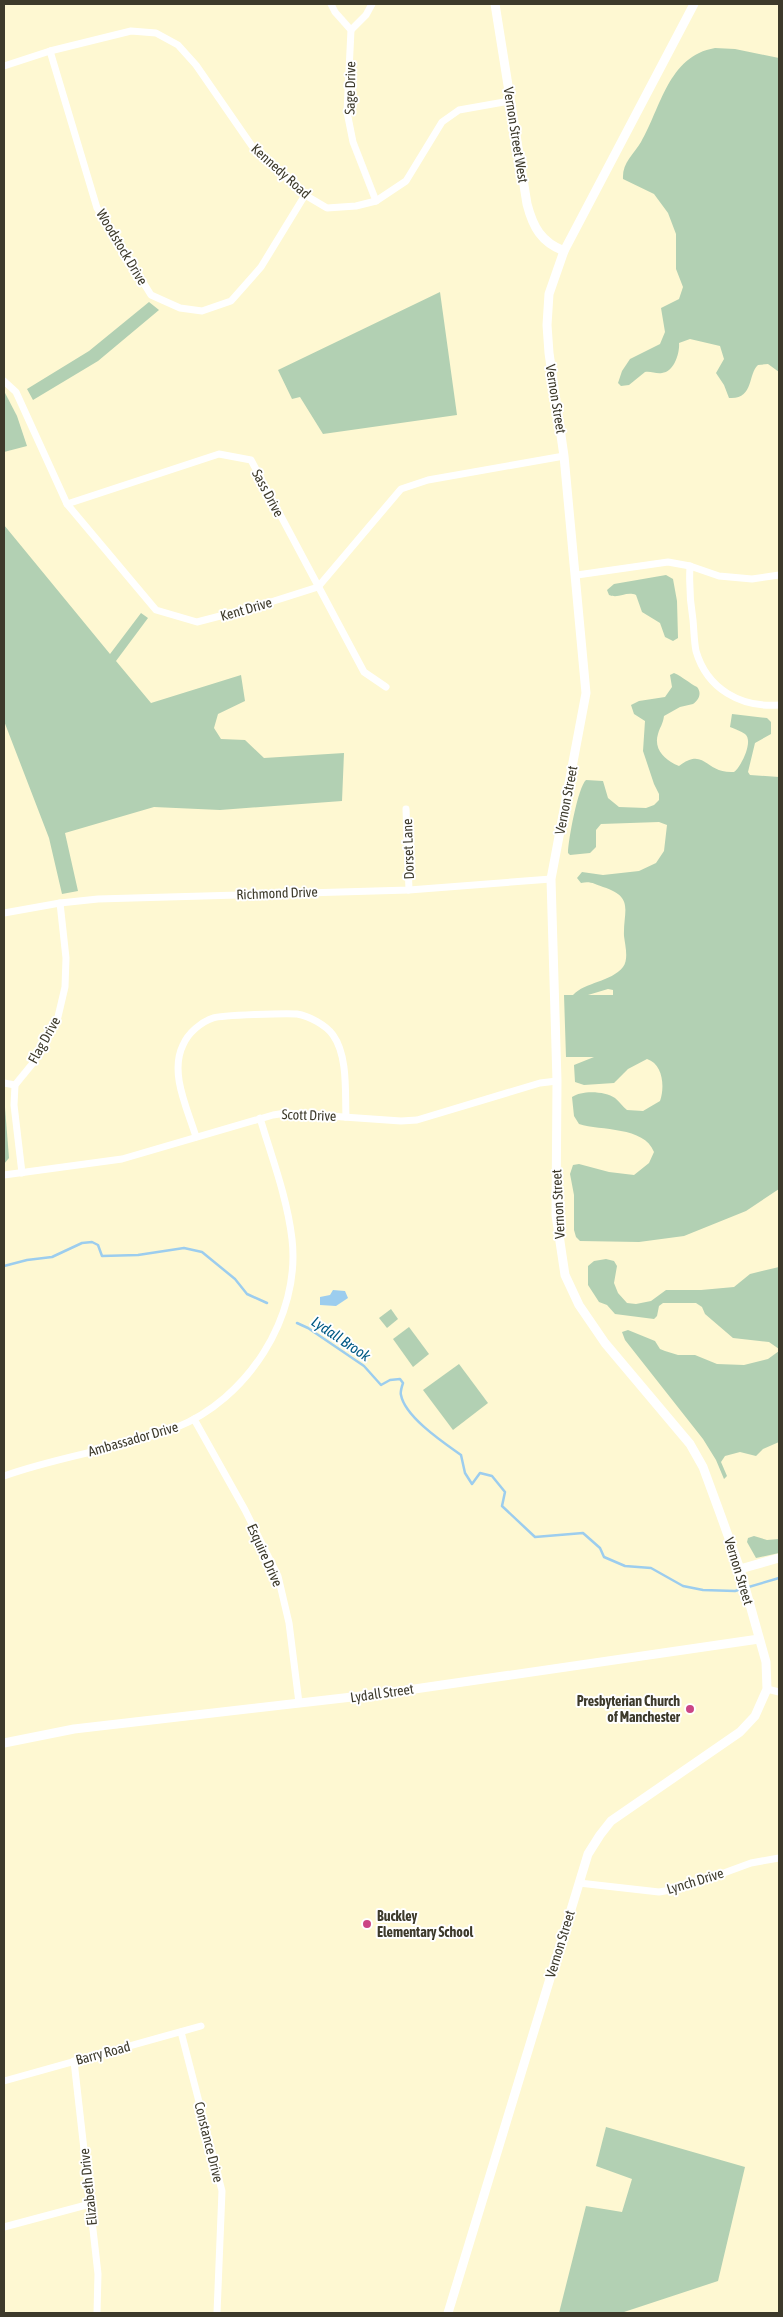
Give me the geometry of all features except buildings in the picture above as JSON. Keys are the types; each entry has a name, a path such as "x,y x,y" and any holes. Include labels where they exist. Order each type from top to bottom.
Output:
{"street":[{"path":"331,4 335,12 351,30 366,15 372,4"},
{"name":"Vernon Street West","path":"495,4 531,219 550,245 564,250"},
{"name":"Vernon Street","path":"448,2313 588,1854 611,1822 740,1732 754,1716 768,1689 766,1662 740,1569 703,1466 690,1444 595,1330 579,1304 566,1275 556,1215 557,1081 551,879 586,693 564,456 547,325 549,294 564,250 694,4"},
{"name":"Sage Drive","path":"351,30 347,112 353,142 376,201"},
{"name":"Kennedy Road","path":"4,66 50,51 131,31 156,33 178,45 196,65 252,146 305,195 326,208 356,206 376,201 406,181 442,122 459,110 510,101"},
{"name":"Woodstock Drive","path":"50,51 97,208 151,295 180,308 202,311 231,302 261,267 305,195"},
{"name":"Kent Drive","path":"4,381 16,392 67,504 156,610 197,622 255,607 318,587"},
{"name":"Sass Drive","path":"67,504 219,454 251,460 364,672 386,687"},
{"path":"318,587 401,489 428,480 564,456"},
{"path":"576,575 668,562 690,566 719,576 752,579 779,575"},
{"path":"690,566 688,585 696,650 704,671 720,690 746,703 779,705"},
{"name":"Dorset Lane","path":"406,809 409,890"},
{"name":"Richmond Drive","path":"4,912 60,903 153,897 409,890 470,887 551,879"},
{"name":"Flag Drive","path":"15,1085 33,1063 57,1021 65,987 66,958 60,903"},
{"path":"196,1137 177,1066 183,1045 194,1029 214,1018 298,1014 317,1022 333,1034 342,1055 346,1117"},
{"name":"Scott Drive","path":"4,1175 122,1159 260,1118 286,1113 401,1121 417,1120 540,1083 557,1081"},
{"path":"4,1083 15,1085 14,1105 22,1173"},
{"name":"Ambassador Drive","path":"4,1476 30,1467 158,1434 194,1420 212,1408 234,1389 258,1362 275,1333 287,1300 292,1267 292,1240 286,1205 260,1118"},
{"name":"Esquire Drive","path":"194,1420 245,1510 278,1576 289,1623 299,1703"},
{"path":"740,1569 779,1558"},
{"name":"Lydall Street","path":"4,1743 89,1727 387,1693 759,1639"},
{"path":"768,1689 779,1692"},
{"name":"Lynch Drive","path":"579,1883 659,1892 683,1888 751,1863 779,1858"},
{"name":"Barry Road","path":"4,2081 202,2026"},
{"name":"Constance Drive","path":"181,2032 222,2191 217,2313"},
{"name":"Elizabeth Drive","path":"74,2061 98,2274 97,2313"},
{"path":"4,2227 90,2204"}],"green space":[{"path":"715,48 735,49 779,58 779,372 768,364 758,365 747,391 743,395 729,398 724,385 716,373 724,359 720,346 690,339 679,343 673,366 666,372 645,372 629,385 621,386 618,383 622,371 630,359 660,344 665,332 661,308 679,299 683,287 676,269 676,234 668,213 654,194 623,179 624,168 641,142 676,72 686,61 699,53"},
{"path":"440,292 457,415 323,434 300,397 292,399 278,370"},
{"path":"149,302 159,310 98,361 33,400 27,389 89,351"},
{"path":"4,391 17,416 27,446 4,452"},
{"path":"4,525 110,654 141,613 148,618 116,661 151,703 241,675 245,701 218,714 214,728 221,739 245,740 264,758 344,753 342,801 220,810 154,807 65,833 78,891 62,894 49,838 4,721"},
{"path":"666,575 673,579 677,601 678,638 673,641 665,637 660,623 642,612 636,595 613,596 609,595 607,590 614,584"},
{"path":"674,673 680,676 697,687 700,694 697,701 693,704 680,707 664,716 658,734 657,745 665,758 674,764 679,766 694,759 717,769 734,772 743,760 748,742 745,734 730,727 732,714 767,718 771,722 771,734 755,743 748,772 750,775 779,777 779,1189 746,1211 684,1236 639,1242 580,1241 576,1237 574,1230 574,1195 570,1174 573,1165 579,1164 609,1172 634,1175 649,1163 654,1152 649,1144 632,1134 579,1124 574,1116 572,1097 587,1092 600,1093 615,1098 627,1110 643,1111 660,1101 662,1083 656,1066 647,1059 628,1069 614,1083 584,1085 575,1082 574,1065 594,1057 566,1057 564,995 573,995 584,987 612,976 623,967 626,956 624,936 625,906 620,895 592,883 581,883 577,878 582,872 603,875 639,871 656,863 664,851 667,825 659,822 601,824 596,830 596,847 590,853 570,855 568,853 570,838 577,803 586,780 603,781 608,798 619,807 646,808 654,805 659,800 659,794 643,751 645,721 634,714 631,705 639,701 665,697 672,687 670,675","holes":["608,989 613,990 613,995 588,995"]},
{"path":"4,1095 9,1158 4,1164"},
{"path":"606,1259 614,1261 617,1266 614,1283 618,1293 627,1303 636,1304 651,1301 666,1290 701,1290 734,1287 750,1274 779,1267 779,1349 769,1342 733,1338 705,1314 702,1307 696,1303 663,1303 659,1306 657,1316 654,1319 615,1314 607,1305 599,1302 588,1285 588,1266 594,1261"},
{"path":"391,1309 398,1319 387,1328 379,1318"},
{"path":"409,1327 429,1354 413,1367 393,1339"},
{"path":"628,1330 655,1341 660,1349 665,1351 678,1355 695,1355 717,1364 744,1365 768,1359 779,1351 779,1442 763,1449 756,1456 740,1452 725,1456 721,1462 727,1476 724,1479 716,1460 703,1439 625,1340 622,1332"},
{"path":"459,1364 488,1403 453,1430 423,1390"},
{"path":"754,1536 767,1540 779,1539 779,1553 756,1558 747,1542 748,1538"},
{"path":"606,2127 745,2167 718,2281 621,2313 559,2313 586,2206 622,2212 632,2179 596,2166"}],"water":[{"path":"333,1290 345,1291 348,1298 336,1306 320,1305 320,1297 330,1295"}],"waterway":[{"name":"Lydall Brook","path":"4,1266 27,1260 52,1257 82,1243 92,1242 98,1245 102,1256 138,1255 184,1248 202,1252 235,1279 247,1294 267,1303"},
{"name":"Lydall Brook","path":"297,1323 308,1328 364,1366 381,1385 390,1380 400,1379 403,1383 401,1395 410,1412 426,1429 461,1455 465,1473 472,1484 480,1473 492,1476 505,1492 502,1506 535,1537 583,1533 600,1548 604,1557 625,1566 651,1568 683,1586 703,1590 735,1591 779,1578"}],"place":[{"name":"Presbyterian Church of Manchester","path":"690,1709"},
{"name":"Buckley Elementary School","path":"367,1924"}]}
